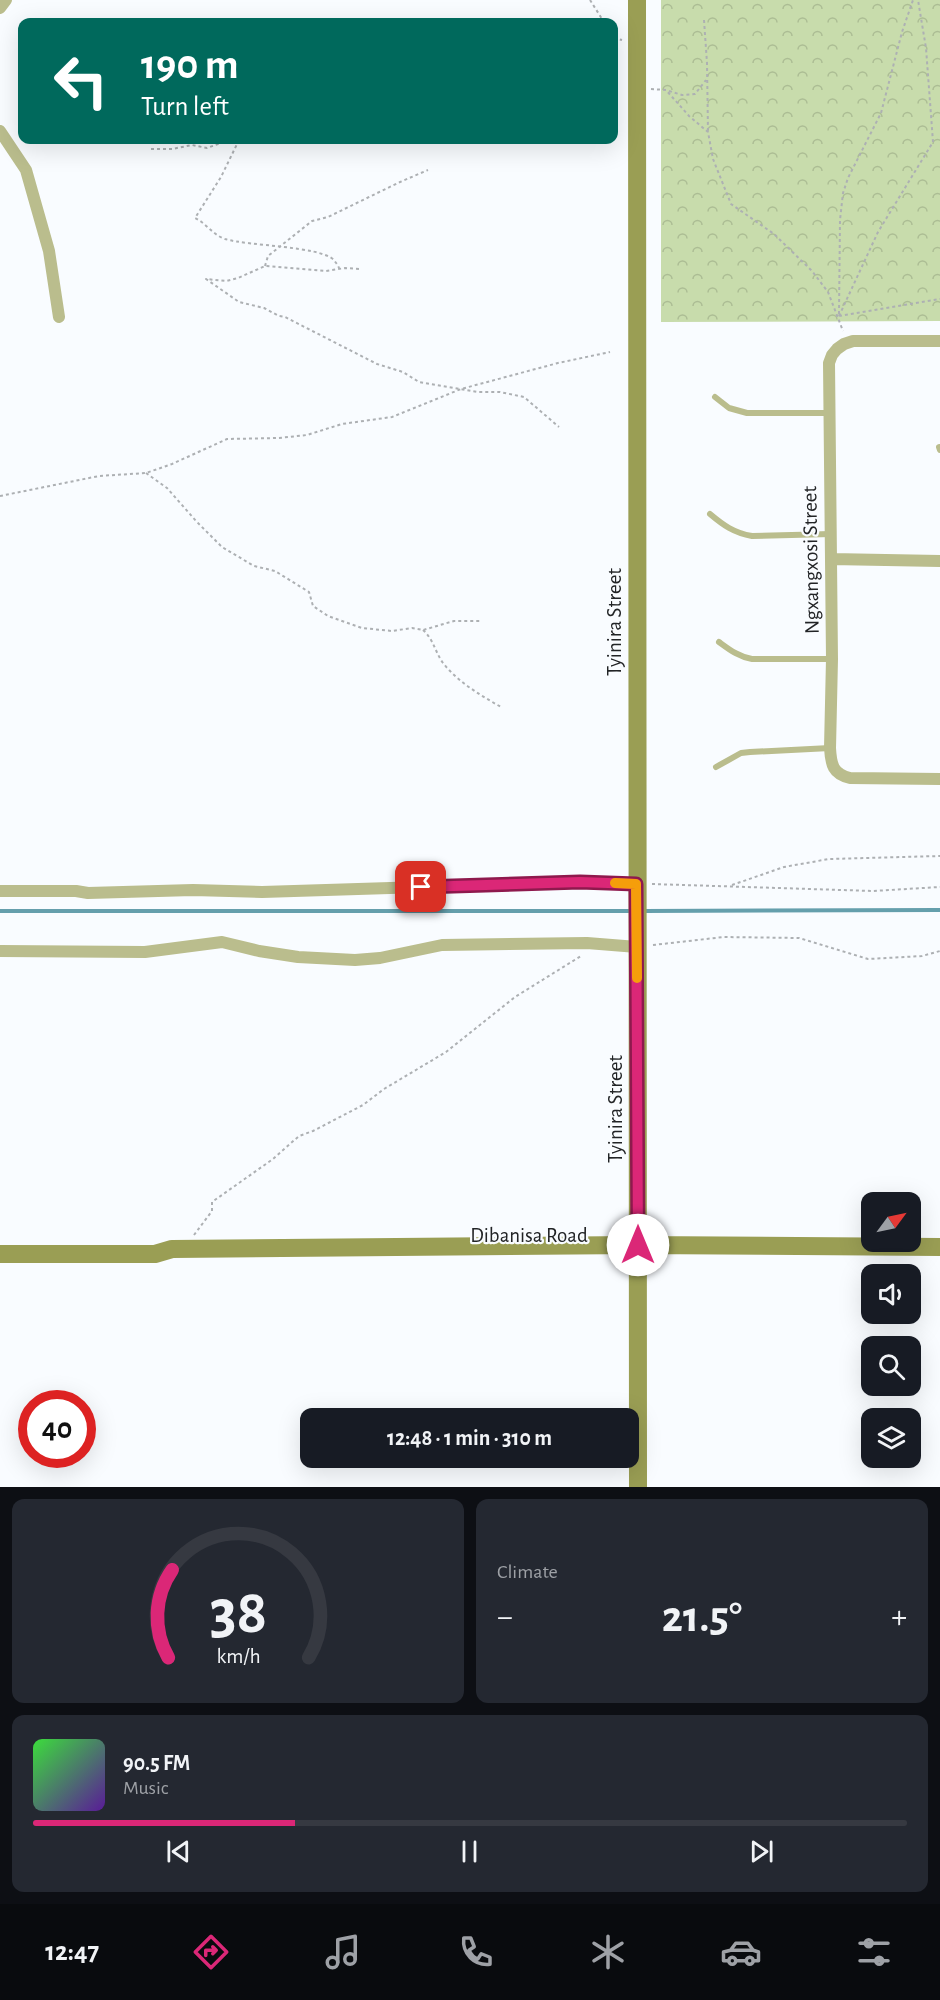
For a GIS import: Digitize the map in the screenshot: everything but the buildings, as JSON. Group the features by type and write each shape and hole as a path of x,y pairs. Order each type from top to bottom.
{"street":[{"path":"0,8 6,0"},
{"name":"Tyinira Street","path":"637,0 638,1487"},
{"path":"0,130 26,170 49,251 59,317"},
{"path":"844,344 853,341 940,341"},
{"name":"Ngxangxosi Street","path":"844,344 832,355 829,363 830,748 833,767 841,776 850,778 940,779"},
{"path":"831,559 940,561"},
{"path":"0,891 262,892 580,882 636,890"},
{"path":"0,951 145,952 222,942 298,957 355,960 380,958 442,945 601,944 637,939"},
{"name":"Dibanisa Road","path":"0,1254 155,1254 172,1249 638,1251 940,1247"},
{"name":"Dibanisa Road","path":"638,1251 940,1259"}],"lane":[{"path":"715,397 729,408 747,413 828,413"},
{"path":"710,514 728,528 752,536 831,534"},
{"path":"719,642 742,657 752,659 831,659"},
{"path":"716,767 741,753 830,748"}],"path":[{"path":"590,0 601,18"},
{"path":"838,316 840,220 843,193 880,113 913,0"},
{"path":"838,316 878,232 933,142 926,48 918,0"},
{"path":"704,20 708,132 713,159 731,204 774,234 828,292 838,316 844,344"},
{"path":"636,87 666,90 682,95 695,94 707,79"},
{"path":"666,90 684,111 708,132"},
{"path":"151,149 192,146 207,148 218,144"},
{"path":"237,144 221,177 195,218 204,222 221,238 236,242 281,246 329,257 340,269"},
{"path":"266,266 268,256 312,221 328,217 428,170"},
{"path":"359,269 326,271 266,266 226,281 206,279 239,302 273,311 377,364 403,372 419,382 524,397 559,427"},
{"path":"838,316 940,299"},
{"path":"0,496 99,476 146,473 172,464 226,439 307,435 342,424 392,417 461,389 558,363 610,352"},
{"path":"146,473 167,488 222,547 254,566 275,571 309,592 313,606 328,616 362,628 392,631 412,628 423,630 454,621 481,621"},
{"path":"423,630 432,638 442,662 448,668 461,680 501,707"},
{"path":"729,886 784,867 829,859 940,856"},
{"path":"636,890 729,886 873,891 940,887"},
{"path":"637,939 799,938 868,959 922,956 940,951"},
{"path":"193,1236 212,1211 212,1202 273,1159 299,1136 363,1105 384,1089 446,1052 515,997 601,944"}],"green space":[{"path":"661,0 940,0 940,321 661,322"}],"waterway":[{"path":"644,911 940,910"},
{"path":"0,911 633,911"}],"slow traffic":[{"path":"615,883 636,884 637,978"}],"route":[{"path":"421,887 580,882 636,884 638,1245"}]}
